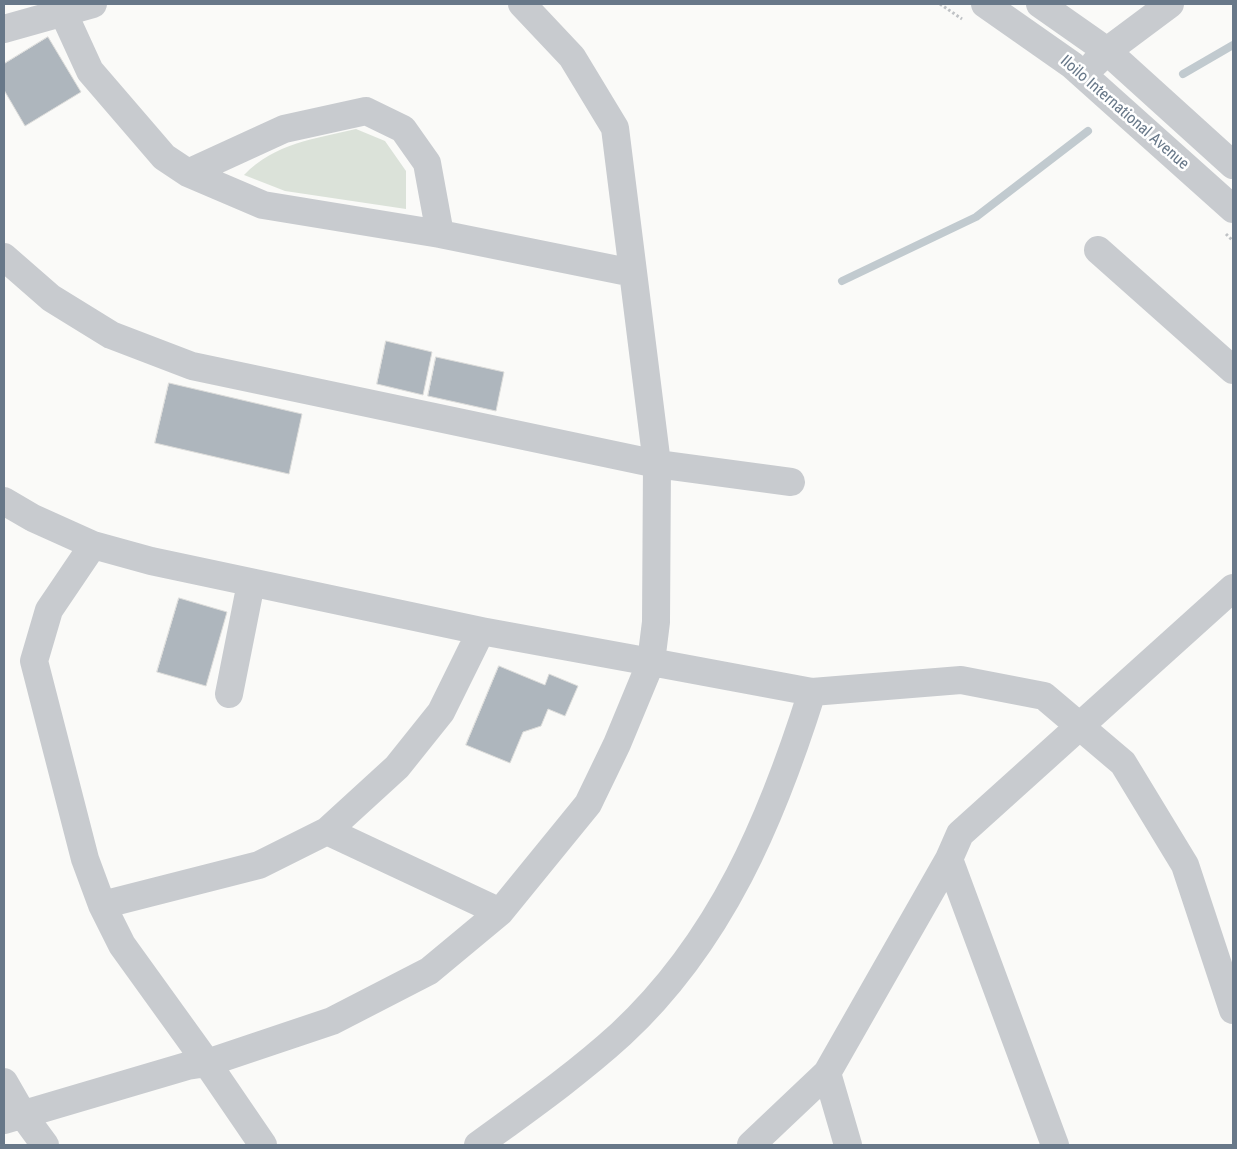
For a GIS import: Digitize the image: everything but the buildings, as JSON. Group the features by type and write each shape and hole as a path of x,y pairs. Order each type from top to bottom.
{"street":[{"path":"4,29 93,4"},
{"path":"13,1117 187,1066 207,1063 332,1021 430,971 500,912 588,804 617,744 651,662 656,622 657,464 615,128 572,57 522,4"},
{"name":"Iloilo International Avenue","path":"985,4 1072,65 1233,209"},
{"name":"Iloilo International Avenue","path":"1040,4 1107,51 1233,165"},
{"path":"1084,75 1107,51 1170,4"},
{"path":"63,12 90,72 164,157 188,173 264,205 440,234 633,274"},
{"path":"188,173 284,130 366,112 403,128 427,163 440,234"},
{"path":"1098,250 1233,370"},
{"path":"4,257 51,298 111,336 192,366 657,464 791,482"},
{"path":"4,501 33,518 93,545 151,561 481,631 812,692 961,680 1044,696 1123,762 1185,865 1233,1010"},
{"path":"93,545 49,610 34,661 85,859 102,905 122,945 263,1145"},
{"path":"229,694 251,583"},
{"path":"751,1145 827,1073 949,859 960,834 1233,588"},
{"path":"102,905 259,865 327,831 396,767 441,712 481,631"},
{"path":"478,1145 561,1084 621,1034 670,982 717,916 752,853 788,768 812,692"},
{"path":"327,831 500,912"},
{"path":"949,859 1055,1145"},
{"path":"827,1073 848,1145"},
{"path":"4,1082 13,1117 45,1145"}],"shaded area":[{"path":"356,129 385,141 406,171 406,209 285,191 244,175 256,164 282,149"}],"waterway":[{"path":"1183,74 1233,45"},
{"path":"842,281 976,217 1088,131"}]}
